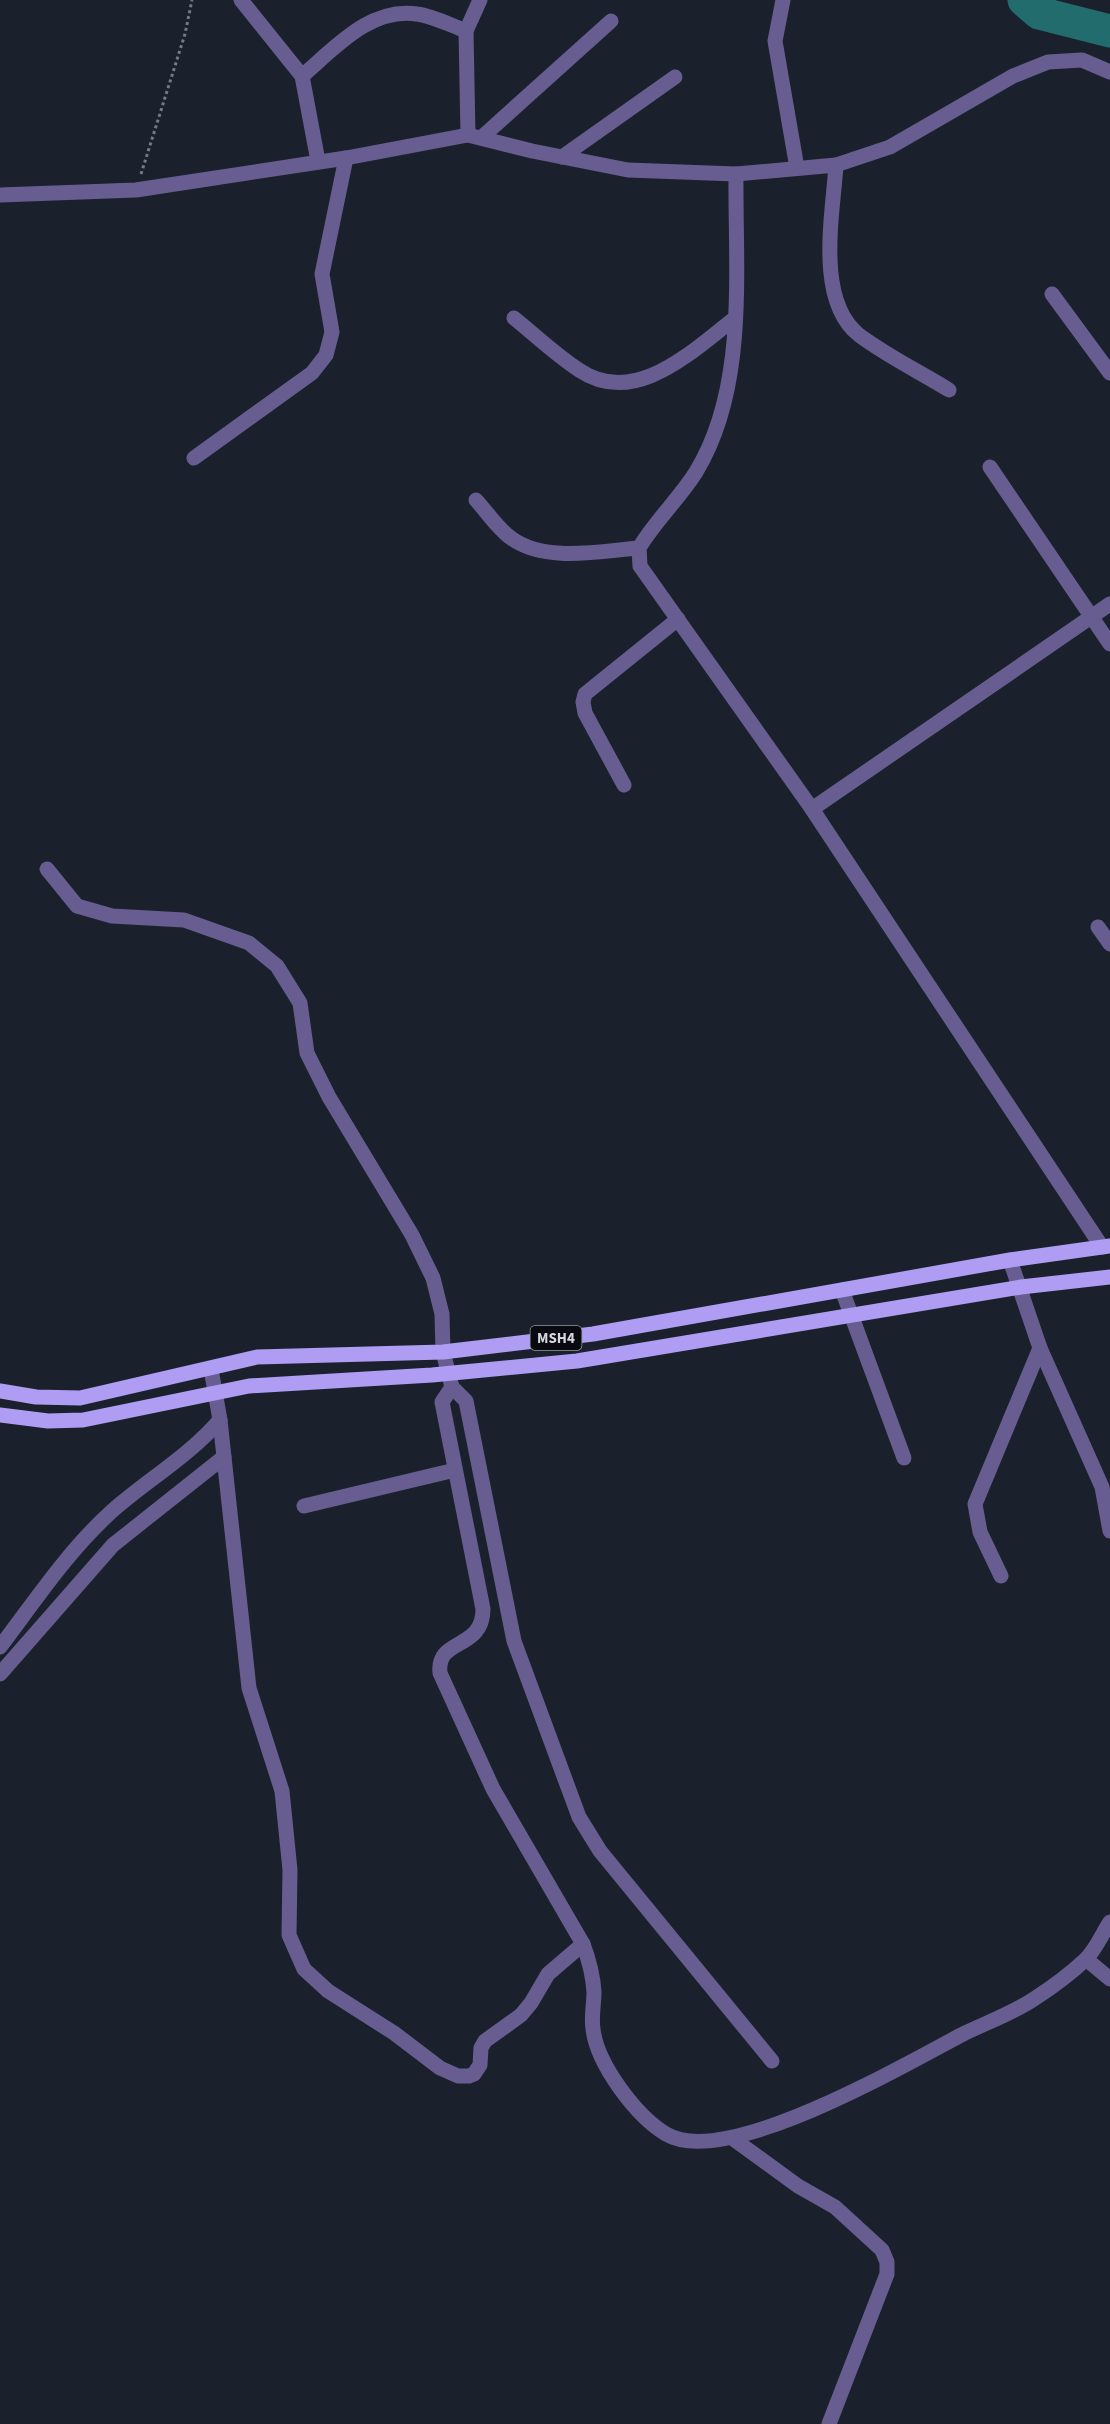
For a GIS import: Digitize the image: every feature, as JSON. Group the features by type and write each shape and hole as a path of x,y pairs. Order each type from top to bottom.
{"main road":[{"name":"MSH4","path":"0,1391 36,1397 80,1398 257,1357 443,1352 593,1334 1010,1260 1106,1247"},
{"name":"MSH4","path":"0,1415 48,1421 83,1420 249,1386 451,1380 1021,1287 1110,1277"}],"street":[{"path":"241,0 302,76 318,160"},
{"path":"475,136 466,31 480,0"},
{"path":"783,0 775,41 797,168"},
{"path":"302,76 358,28 391,13 418,14 466,31"},
{"path":"475,136 611,21"},
{"path":"0,195 136,190 475,136 628,170 736,174 836,165 890,147 1014,76 1048,62 1083,60 1110,72"},
{"path":"562,157 675,77"},
{"path":"194,458 312,373 326,355 332,332 322,274 346,158"},
{"path":"836,165 830,267 833,295 842,315 858,334 949,390"},
{"path":"736,174 734,359 721,417 696,472 639,548 640,566 812,809 1106,1247"},
{"path":"1052,294 1110,373"},
{"path":"514,318 580,371 604,381 635,382 661,372 734,319"},
{"path":"990,467 1110,644"},
{"path":"476,501 510,538 536,549 547,552 639,548"},
{"path":"812,809 1110,604"},
{"path":"624,785 585,713 583,702 585,694 678,619"},
{"path":"47,869 78,906 112,916 184,920 249,943 277,966 300,1003 307,1053 329,1097 412,1235 433,1278 442,1314 443,1352 451,1380 466,1401 514,1641 579,1816 600,1851 772,2061"},
{"path":"1098,927 1110,944"},
{"path":"1010,1260 1040,1348 1102,1487 1110,1531"},
{"path":"842,1290 904,1458"},
{"path":"1001,1576 980,1532 975,1504 1040,1348"},
{"path":"211,1369 220,1420 249,1688 282,1791 290,1870 289,1935 304,1969 328,1991 394,2033 440,2068 458,2076 469,2076 474,2074 480,2065 485,2041 521,2015 548,1974 583,1944"},
{"path":"451,1380 442,1402 483,1609 483,1620 473,1636 443,1656 439,1662 440,1673 493,1789 583,1944 591,1966 594,1991 592,2026 596,2044 614,2080 644,2115 667,2135 692,2142 732,2138 756,2132 853,2092 1034,2000 1086,1959 1110,1922"},
{"path":"0,1647 64,1562 111,1513 201,1442 220,1420"},
{"path":"0,1674 113,1545 224,1457"},
{"path":"304,1506 455,1470"},
{"path":"1086,1959 1110,1979"},
{"path":"732,2138 798,2186 835,2207 882,2250 887,2262 887,2274 829,2424"}],"path":[{"path":"136,190 185,34 192,0"}],"waterway":[{"path":"1024,0 1039,13 1110,31"}]}
